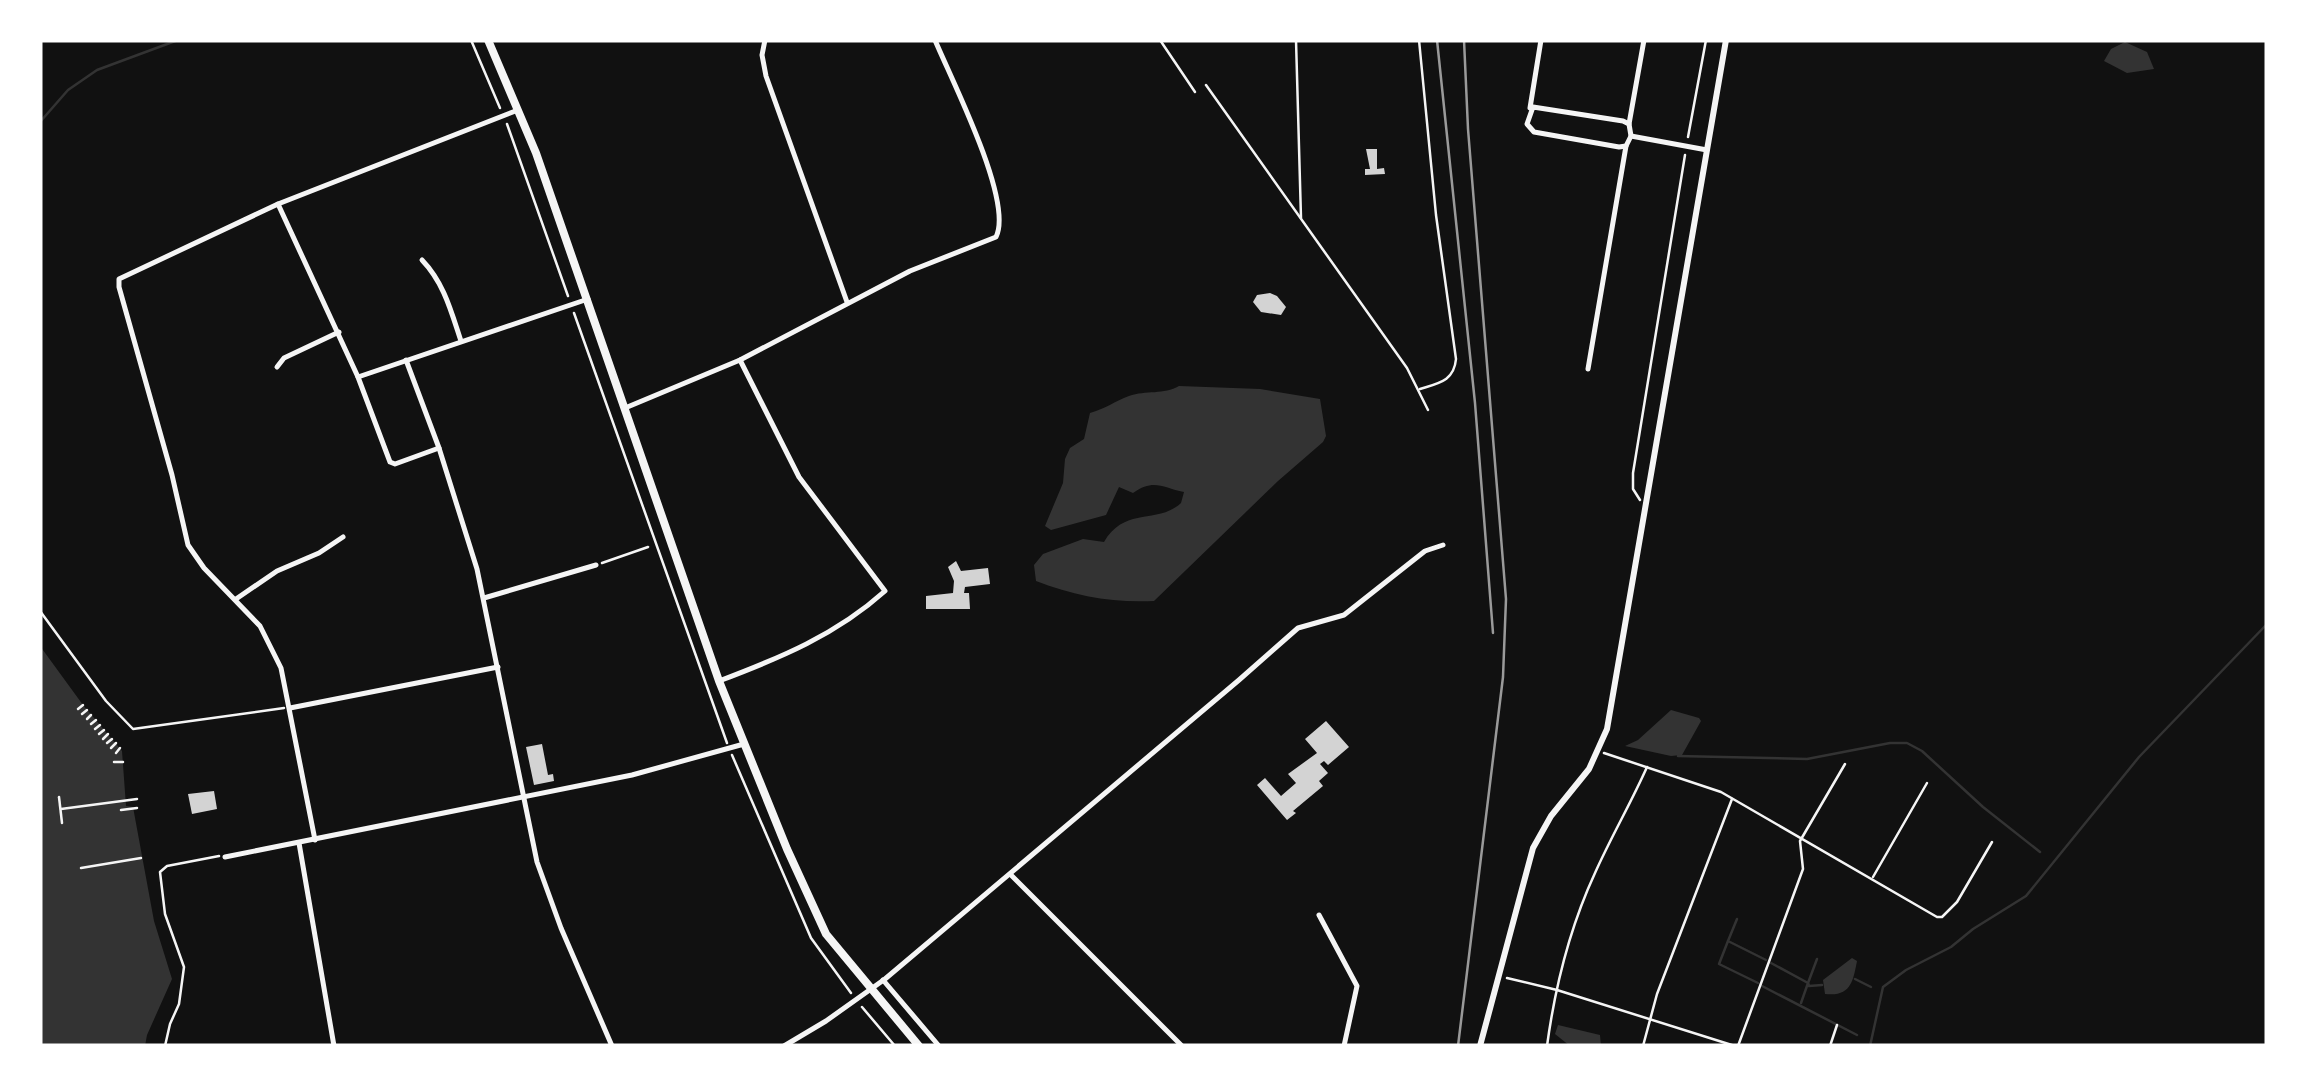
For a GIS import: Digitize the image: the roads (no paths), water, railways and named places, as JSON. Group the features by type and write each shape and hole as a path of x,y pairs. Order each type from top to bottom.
{"main road":[{"path":"488,40 588,300 719,681 818,920 830,940 919,1046"}],"street":[{"path":"764,40 766,76 847,302"},
{"path":"625,408 740,360 847,302 910,271 991,240 998,232 999,210 989,172 935,40"},
{"path":"1541,40 1527,124 1534,132 1626,146"},
{"path":"1588,368 1626,146 1631,136 1629,124 1644,40"},
{"path":"1480,1046 1532,848 1551,816 1590,769 1607,729 1726,40"},
{"path":"1529,111 1539,106 1629,124"},
{"path":"315,840 281,668 268,638 188,545 119,279 278,204 518,110"},
{"path":"1631,136 1707,150"},
{"path":"278,204 339,332 392,464 439,448"},
{"path":"422,260 435,273 446,294 461,341"},
{"path":"358,377 588,300"},
{"path":"276,367 284,358 339,332"},
{"path":"406,360 439,448 484,598 524,798 549,899 612,1046"},
{"path":"719,681 806,646 885,591 799,477 740,360"},
{"path":"236,599 276,571 343,538"},
{"path":"784,1046 826,1022 883,980 1290,633 1344,615 1425,551 1442,545"},
{"path":"484,598 596,565"},
{"path":"290,708 498,667"},
{"path":"226,858 632,775 744,744"},
{"path":"299,843 334,1046"},
{"path":"1010,874 1182,1046"},
{"path":"1319,915 1356,986 1344,1046"},
{"path":"883,980 939,1046"}],"waterway":[{"path":"40,122 68,90 97,70 178,40"},
{"path":"1870,1046 1883,987 2026,896 2139,757 2267,624"},
{"path":"1678,756 1807,759 1907,743 1922,751 2040,852"},
{"path":"1737,919 1728,941 1766,960"},
{"path":"1728,941 1719,964 1758,983"},
{"path":"1817,959 1808,983 1822,985"},
{"path":"1771,963 1808,983 1801,1003"},
{"path":"1855,979 1871,987"},
{"path":"1762,986 1857,1035"}],"railway":[{"path":"1437,40 1475,403 1493,633"},
{"path":"1458,1046 1503,677 1506,599 1464,40"}]}
